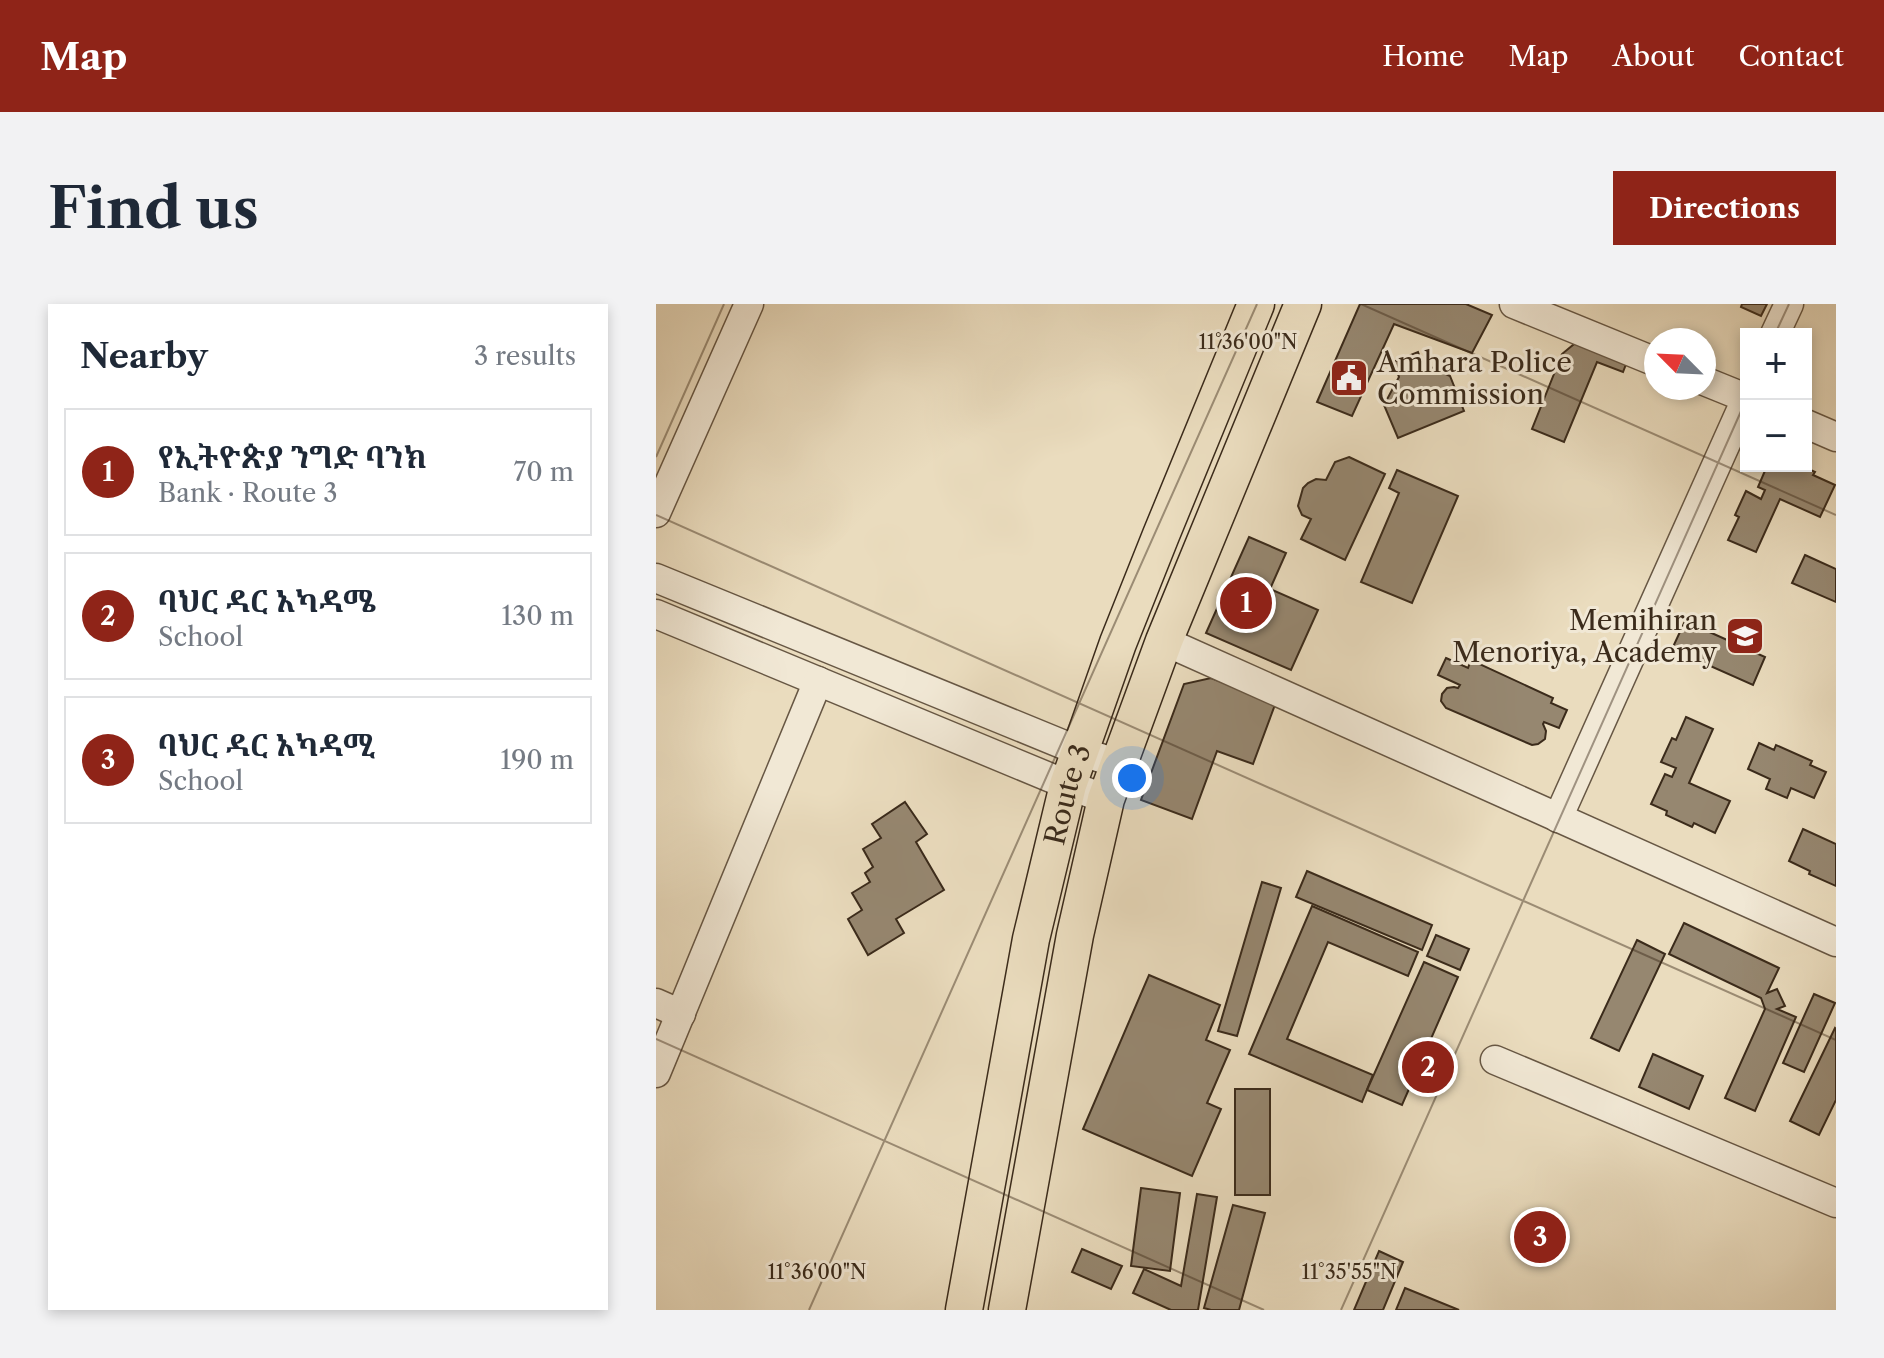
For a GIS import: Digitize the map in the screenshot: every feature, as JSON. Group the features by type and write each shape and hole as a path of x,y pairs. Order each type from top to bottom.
{"main road":[{"name":"Route 3","path":"964,1310 1031,939 1068,785 1118,643 1256,304"},
{"path":"1007,1310 1075,935 1106,799 1164,641 1303,304"}],"street":[{"path":"656,513 749,304"},
{"path":"1514,304 1644,357"},
{"path":"1778,328 1789,304"},
{"path":"1716,386 1740,396"},
{"path":"1558,818 1746,400"},
{"path":"1812,427 1836,437"},
{"path":"656,578 1079,751 1119,764"},
{"path":"656,614 1106,799"},
{"path":"1164,641 1836,942"},
{"path":"656,1073 669,1008 818,681"},
{"path":"1495,1060 1836,1203"}],"building":[{"name":"Amhara Police Commission","path":"1360,304 1466,304 1492,315 1472,353 1394,324 1352,416 1317,402"},
{"path":"1742,304 1767,304 1761,316 1741,307"},
{"path":"1579,340 1628,359 1623,372 1597,362 1564,442 1532,429 1562,354"},
{"path":"1418,352 1422,363 1450,376 1464,411 1398,438 1384,405 1399,377 1393,362"},
{"path":"1349,457 1385,474 1345,560 1301,539 1311,519 1302,515 1298,506 1303,488 1308,483 1316,479 1326,480 1335,462"},
{"path":"1397,470 1458,496 1412,603 1361,582 1399,493 1389,488"},
{"path":"1812,471 1815,472 1813,475 1835,485 1820,517 1780,499 1756,552 1728,540 1746,491 1761,499 1765,490 1758,487 1764,472"},
{"path":"1249,537 1286,553 1270,589 1318,610 1291,670 1206,633"},
{"path":"1805,555 1836,569 1836,602 1792,583"},
{"path":"1685,621 1765,657 1753,685 1672,649"},
{"path":"1446,658 1468,668 1471,660 1553,698 1551,703 1567,710 1559,728 1544,722 1545,739 1532,745 1446,708 1441,701 1442,694 1447,688 1458,688 1460,685 1438,675"},
{"path":"1211,678 1276,702 1253,764 1217,751 1192,819 1141,800 1184,684"},
{"path":"1686,717 1713,729 1689,783 1730,801 1715,833 1694,823 1692,827 1651,804 1665,774 1672,777 1676,768 1661,762 1672,738 1676,740"},
{"path":"1759,743 1774,750 1776,745 1812,761 1810,765 1826,772 1814,798 1791,788 1787,798 1766,789 1770,779 1748,769"},
{"path":"905,802 927,834 916,842 944,890 896,919 904,933 868,955 848,919 862,910 852,893 870,882 865,873 873,867 863,849 881,838 872,824"},
{"path":"1803,829 1836,844 1836,886 1789,861"},
{"path":"1307,871 1432,925 1422,950 1296,897"},
{"path":"1262,882 1281,888 1237,1036 1218,1031"},
{"path":"1312,906 1418,952 1408,976 1328,942 1287,1039 1373,1075 1362,1102 1249,1054"},
{"path":"1684,923 1779,968 1767,993 1777,989 1785,1006 1777,1009 1796,1017 1755,1111 1725,1098 1765,1009 1761,998 1669,954"},
{"path":"1436,935 1469,949 1460,970 1427,956"},
{"path":"1637,940 1665,954 1619,1051 1591,1038"},
{"path":"1424,962 1458,977 1402,1105 1367,1090"},
{"path":"1149,975 1220,1005 1206,1040 1230,1050 1207,1103 1221,1109 1192,1176 1083,1129"},
{"path":"1814,994 1835,1003 1804,1072 1783,1063"},
{"path":"1835,1028 1836,1100 1819,1135 1790,1121"},
{"path":"1653,1054 1703,1076 1689,1109 1639,1087"},
{"path":"1235,1089 1270,1089 1270,1195 1235,1195"},
{"path":"1141,1188 1180,1193 1170,1271 1131,1266"},
{"path":"1197,1194 1217,1197 1198,1310 1171,1310 1133,1293 1144,1269 1181,1286"},
{"path":"1233,1205 1265,1213 1239,1310 1211,1310 1204,1308"},
{"path":"1082,1249 1122,1266 1111,1289 1072,1272"},
{"path":"1379,1251 1403,1262 1383,1310 1354,1310"},
{"path":"1405,1288 1459,1310 1396,1310"}],"place":[{"name":"Amhara Police Commission","path":"1349,378"},
{"name":"የኢትዮጵያ ንግድ ባንክ","path":"1246,603"},
{"name":"Memihiran Menoriya, Academy","path":"1745,636"},
{"name":"ባህር ዳር አካዳሜ","path":"1428,1067"},
{"name":"ባህር ዳር አካዳሚ","path":"1540,1237"}]}
